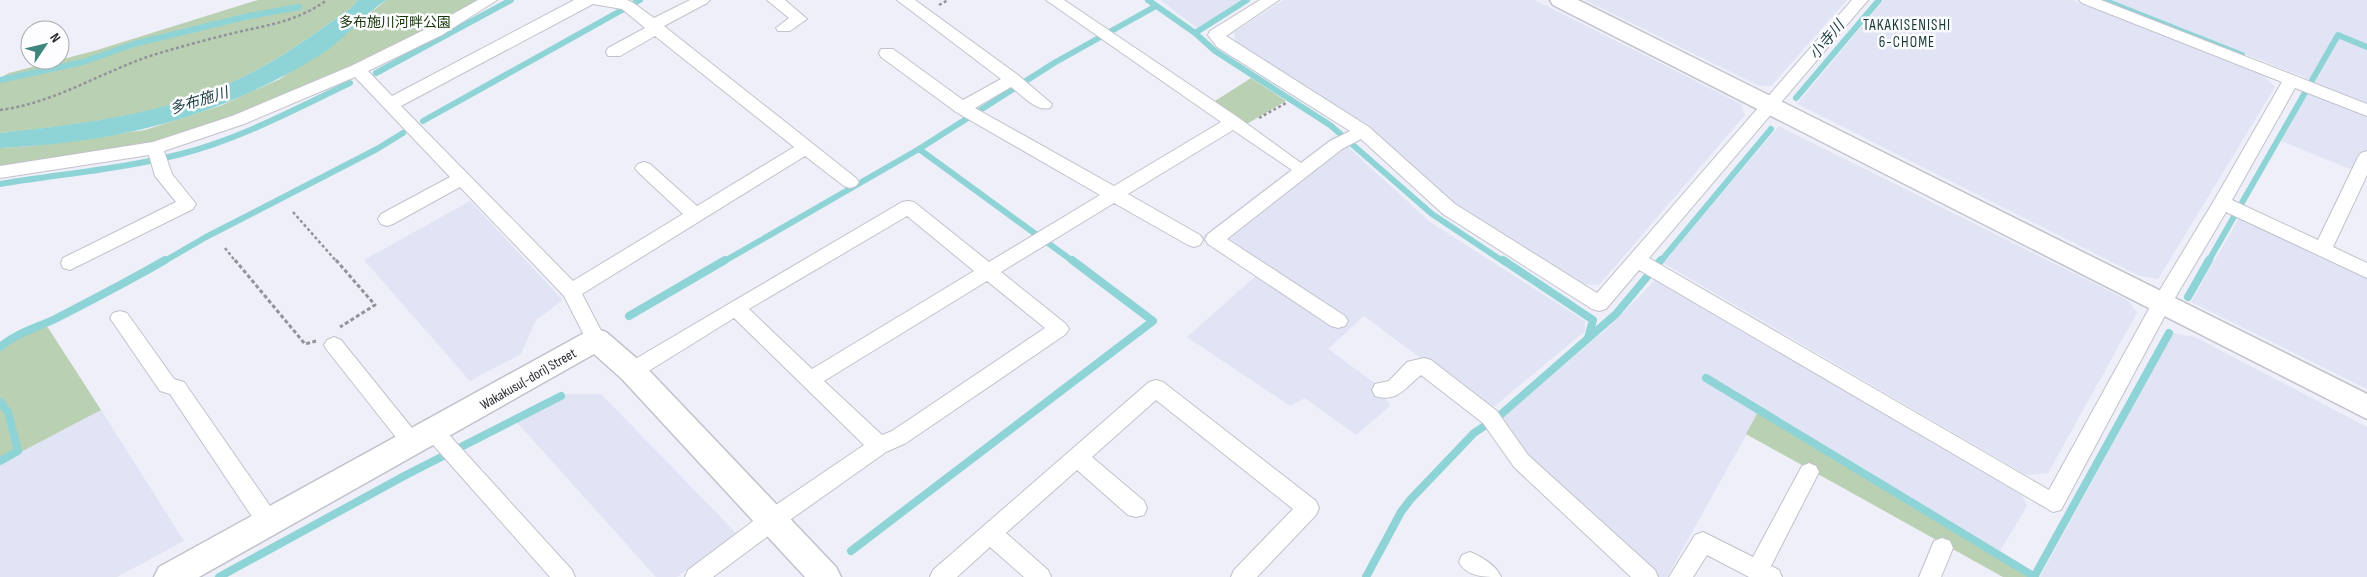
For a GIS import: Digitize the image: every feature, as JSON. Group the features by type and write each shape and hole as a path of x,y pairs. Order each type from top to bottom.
{"street":[{"path":"0,172 158,156 357,70 436,31 489,0"},
{"path":"391,104 580,3 590,0"},
{"path":"594,0 630,8 850,182"},
{"path":"614,52 650,32 660,21 702,0"},
{"path":"775,0 799,20 784,28"},
{"path":"905,0 1044,104"},
{"path":"1054,0 1293,164"},
{"path":"1271,0 1216,35 1223,43 1359,133 1449,209 1599,304 1648,266 1769,106 1860,0"},
{"path":"1561,0 2367,407"},
{"path":"2088,0 2367,110"},
{"path":"887,53 969,112 1194,240"},
{"path":"357,70 571,291 596,340 632,371 825,577"},
{"path":"969,112 1017,83"},
{"path":"1648,266 2053,503 2162,304 2232,208 2303,85"},
{"path":"810,380 1113,194 1237,125"},
{"path":"1338,321 1214,239 1336,146 1359,133"},
{"path":"571,291 806,148"},
{"path":"70,263 187,204 164,176 158,156"},
{"path":"2322,250 2367,156"},
{"path":"644,168 695,215"},
{"path":"387,219 463,178"},
{"path":"632,371 908,207 1059,329 899,437 878,446 772,520 696,577"},
{"path":"2232,208 2367,271"},
{"path":"736,308 878,446"},
{"path":"120,318 167,385 177,388 269,523"},
{"name":"Wakakusu(-dori) Street","path":"170,577 269,523 437,445 596,340"},
{"path":"329,341 437,445 564,577"},
{"path":"1382,390 1395,388 1414,368 1424,366 1494,422 1521,461 1646,577"},
{"path":"941,577 1156,388 1308,508 1242,577"},
{"path":"1078,458 1136,508"},
{"path":"1680,577 1703,542 1765,573 1809,472"},
{"path":"991,534 1040,577"},
{"path":"1930,577 1942,548"},
{"path":"1470,562 1490,577"}],"path":[{"path":"0,110 43,100 126,65 182,47 241,32 286,24 307,15 327,0"},
{"path":"1237,125 1286,103"},
{"path":"225,248 304,344 329,341 375,305 293,212"}],"shaded area":[{"path":"1160,0 1241,0 1197,28"},
{"path":"1284,0 1535,0 1741,104 1745,115 1599,285 1578,284 1460,208 1367,127 1235,43 1234,32"},
{"path":"1585,0 1847,0 1771,86 1759,86"},
{"path":"1884,0 2072,0 2264,76 2275,87 2158,279 2140,276 1797,104"},
{"path":"2108,0 2367,0 2367,176 2276,139 2311,80"},
{"path":"1779,126 2129,301 2137,313 2048,473 2026,475 1663,263"},
{"path":"1335,135 1430,222 1585,321 1585,331 1490,410 1364,316 1328,349 1375,383 1390,406 1356,435 1305,398 1290,406 1187,337 1257,275 1200,238"},
{"path":"470,201 563,300 536,320 521,354 470,381 364,260"},
{"path":"2239,218 2367,276 2367,389 2191,302"},
{"path":"1657,278 2019,490 2027,506 1997,556 1759,412 1667,577 1654,577 1531,462 1502,418 1610,326"},
{"path":"2173,333 2195,337 2367,427 2367,577 2040,577"},
{"path":"560,394 601,394 736,533 677,577 656,577 514,419"},
{"path":"101,410 184,541 117,577 0,577 0,463"}],"green space":[{"path":"258,0 358,0 351,8 274,60 231,83 200,95 168,106 135,114 68,125 0,133 0,78 21,70 70,70 70,57"},
{"name":"多布施川河畔公園","path":"387,0 479,0 352,68 234,118 154,144 0,167 0,148 32,146 145,130 220,106 280,79"},
{"path":"1251,78 1286,101 1245,125 1212,103"},
{"path":"45,323 101,410 0,463 0,351 17,335"},
{"path":"1758,412 2028,575 2027,577 2003,577 1746,434"}],"water":[{"name":"多布施川","path":"358,0 387,0 370,12 320,55 282,77 244,95 205,111 127,133 44,145 0,148 0,133 68,125 135,114 200,95 231,83 296,46 351,8"}],"waterway":[{"path":"376,73 511,0"},
{"path":"423,121 640,0"},
{"path":"1148,0 1195,33"},
{"path":"1195,33 1247,0"},
{"name":"小寺川","path":"1796,98 1879,0"},
{"path":"2103,0 2242,55"},
{"path":"919,149 1054,63 1156,6"},
{"path":"0,80 83,62 134,44 249,16 299,7"},
{"path":"1195,33 1215,51 1330,125 1432,214 1504,262"},
{"path":"2208,262 2338,35 2367,47"},
{"path":"0,184 136,164 203,148 267,123 350,83"},
{"path":"1660,262 1771,129"},
{"path":"163,262 206,237 377,149 403,133"},
{"path":"723,262 919,149"},
{"path":"919,149 1074,262"},
{"path":"0,347 19,334 55,319 165,260"},
{"path":"629,316 725,260"},
{"path":"851,551 1153,321 1072,260"},
{"path":"1503,260 1593,320 1588,338"},
{"path":"1366,577 1401,512 1410,500 1474,433 1498,417 1616,314 1661,260"},
{"path":"2188,297 2209,260"},
{"path":"2034,577 2169,333"},
{"path":"1706,378 2034,577"},
{"path":"219,577 406,475 561,396"},
{"path":"0,402 8,412 18,451 0,461"}],"district":[{"name":"TAKAKISENISHI 6-CHOME","path":"1907,34"}]}
